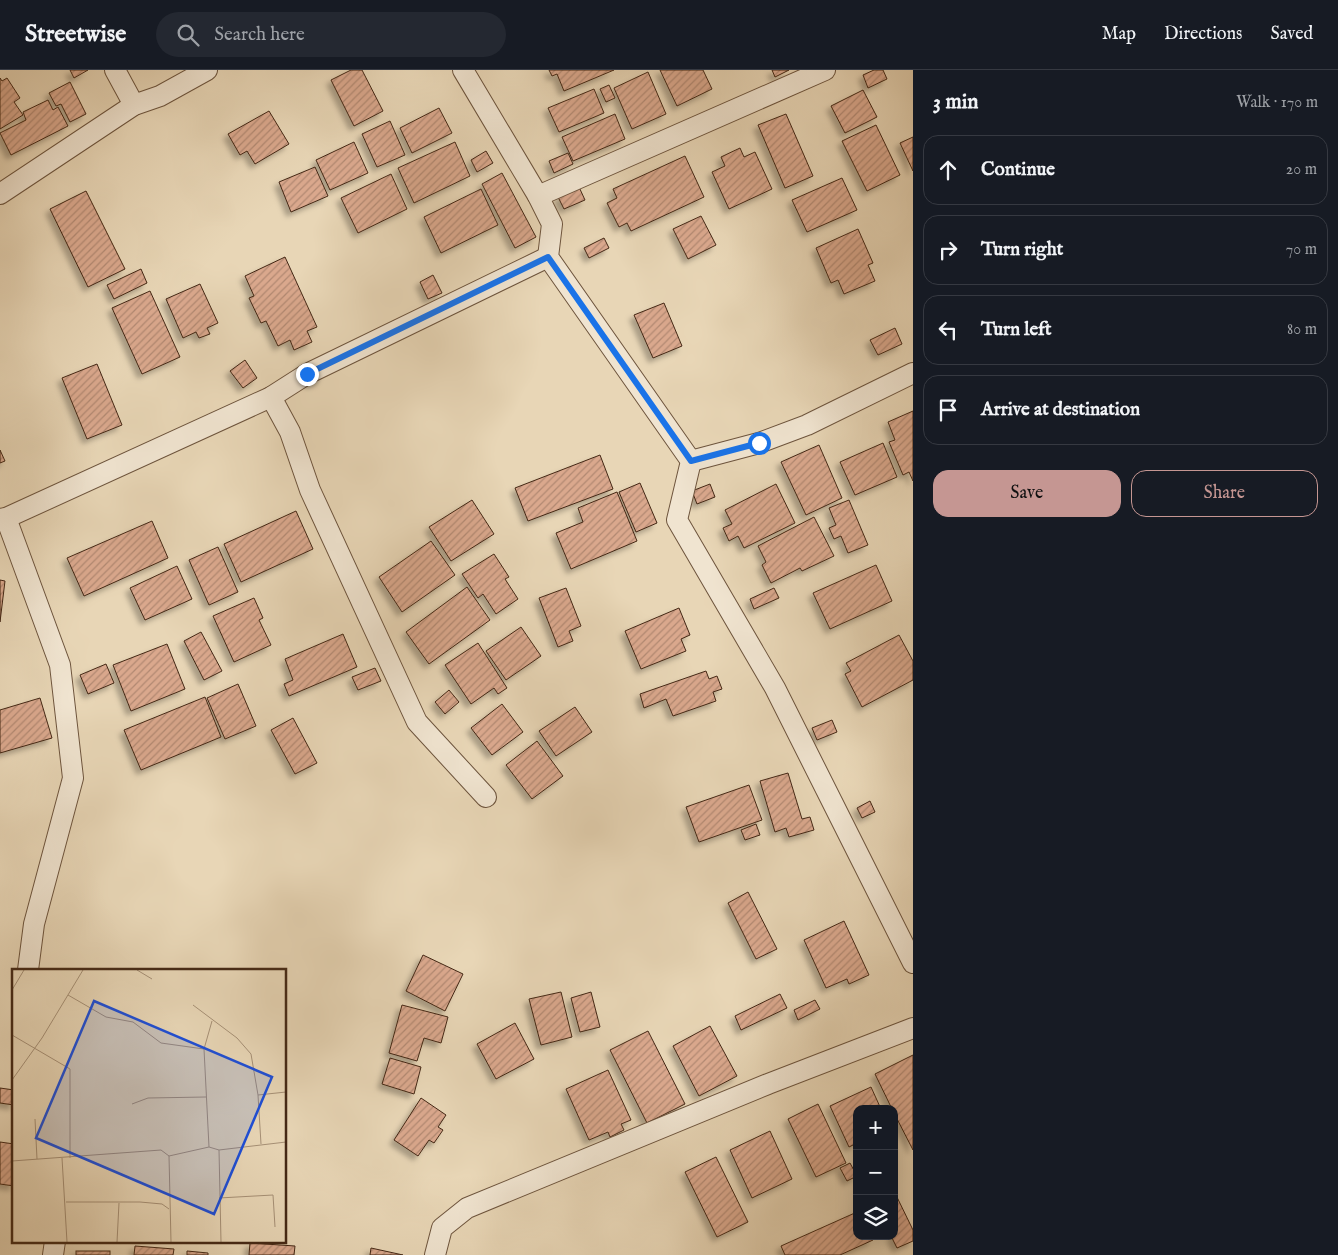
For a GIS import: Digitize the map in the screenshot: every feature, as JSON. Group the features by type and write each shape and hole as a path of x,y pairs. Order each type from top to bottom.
{"street":[{"path":"115,70 134,105"},
{"path":"0,194 134,105 160,96 207,70"},
{"path":"463,70 538,196 552,224 548,257 691,461 677,520 776,688 913,963"},
{"path":"538,196 815,72"},
{"path":"28,969 34,924 73,778 60,665 3,518 271,397 307,374 548,257"},
{"path":"691,461 759,443 807,425 913,373"},
{"path":"271,397 290,432 310,490 417,722 486,797"},
{"path":"435,1255 442,1228 467,1208 768,1084 913,1028"},
{"path":"54,1255 55,1242"}],"building":[{"path":"70,70 88,70 74,78"},
{"path":"351,70 362,70 383,111 354,126 331,80"},
{"path":"549,70 614,70 564,91 557,74 552,76"},
{"path":"660,70 703,70 712,89 677,106"},
{"path":"772,70 789,70 775,77"},
{"path":"874,70 883,70 887,79 868,88 863,75"},
{"path":"648,72 666,114 632,129 614,88"},
{"path":"0,78 2,81 7,78 20,98 14,102 23,115 0,129"},
{"path":"70,82 86,114 70,122 61,104 56,106 49,93"},
{"path":"609,85 615,98 606,102 600,89"},
{"path":"594,89 604,113 559,132 548,108"},
{"path":"863,90 877,117 845,133 831,106"},
{"path":"48,100 53,110 58,107 68,126 11,155 0,133 26,120 23,112"},
{"path":"439,108 452,133 412,153 400,128"},
{"path":"269,111 289,144 255,164 247,151 240,155 228,134"},
{"path":"615,114 625,139 573,161 562,137"},
{"path":"786,114 813,176 785,188 758,125"},
{"path":"390,121 405,155 377,167 362,134"},
{"path":"876,125 900,175 867,191 842,141"},
{"path":"913,137 913,171 900,143"},
{"path":"354,142 368,173 330,190 316,160"},
{"path":"455,142 470,176 414,203 398,168"},
{"path":"740,148 744,157 755,152 772,189 729,209 712,172 725,166 721,157"},
{"path":"486,151 493,163 477,172 471,160"},
{"path":"568,153 573,164 554,173 549,161"},
{"path":"685,156 704,197 631,231 627,223 619,227 607,203 617,198 613,189"},
{"path":"315,167 328,196 291,212 279,182"},
{"path":"502,173 536,237 515,248 482,184"},
{"path":"391,174 407,209 358,233 341,198"},
{"path":"842,178 857,210 807,232 792,200"},
{"path":"579,187 585,200 564,209 558,197"},
{"path":"481,189 498,225 441,253 424,217"},
{"path":"86,191 125,269 88,287 50,209"},
{"path":"701,216 716,245 688,259 673,229"},
{"path":"858,229 873,263 868,265 875,281 844,294 838,280 831,283 816,248"},
{"path":"604,238 609,248 589,258 584,248"},
{"path":"285,257 317,327 307,331 312,342 294,350 290,340 278,346 266,321 261,323 249,298 254,296 245,276"},
{"path":"141,269 147,283 114,299 107,285"},
{"path":"433,275 442,293 428,299 420,282"},
{"path":"200,284 218,323 207,328 210,334 199,338 196,332 183,338 166,299"},
{"path":"150,291 180,357 142,374 112,308"},
{"path":"664,303 682,346 653,358 634,315"},
{"path":"895,328 902,344 878,355 870,340"},
{"path":"245,360 257,378 243,388 230,371"},
{"path":"97,364 122,425 87,439 62,378"},
{"path":"913,411 913,481 909,472 903,475 889,442 895,440 888,422"},
{"path":"883,443 897,477 855,495 840,462"},
{"path":"819,445 842,498 806,515 781,462"},
{"path":"0,450 5,461 0,463"},
{"path":"600,455 613,489 528,521 515,488"},
{"path":"640,483 657,523 636,532 619,492"},
{"path":"710,484 715,497 697,504 692,491"},
{"path":"776,484 795,523 744,548 738,536 729,541 723,528 732,524 725,510"},
{"path":"617,492 637,541 571,569 556,533 583,522 578,508"},
{"path":"472,500 494,534 451,561 429,527"},
{"path":"849,500 868,545 848,553 841,536 834,539 829,528 836,525 829,508"},
{"path":"296,511 313,549 241,582 224,544"},
{"path":"814,517 834,556 802,571 800,568 771,583 762,565 766,562 758,546"},
{"path":"152,521 168,558 84,596 67,558"},
{"path":"431,541 455,575 402,612 379,577"},
{"path":"218,547 238,592 209,605 189,560"},
{"path":"494,554 509,577 505,579 518,599 496,614 483,594 478,598 462,574"},
{"path":"876,565 892,601 830,629 813,593"},
{"path":"177,566 192,599 145,620 130,588"},
{"path":"0,580 5,581 0,622"},
{"path":"467,587 490,620 429,664 406,632"},
{"path":"566,588 581,626 569,631 573,641 558,647 539,598"},
{"path":"774,588 779,598 754,609 750,599"},
{"path":"254,598 263,618 259,620 271,645 234,662 213,616"},
{"path":"679,608 690,635 681,639 686,651 641,669 625,631"},
{"path":"521,627 541,656 506,680 486,651"},
{"path":"201,632 222,671 204,680 184,641"},
{"path":"343,634 357,667 289,696 284,684 293,680 285,659"},
{"path":"899,635 913,661 913,680 862,707 845,674 851,671 846,663"},
{"path":"478,643 507,688 498,694 494,688 471,704 445,665"},
{"path":"167,644 185,689 131,711 113,665"},
{"path":"106,664 114,683 88,694 80,675"},
{"path":"375,668 381,681 358,690 352,677"},
{"path":"706,671 709,679 717,676 722,689 713,692 716,701 673,716 666,699 644,708 640,694"},
{"path":"238,684 256,726 225,739 207,698"},
{"path":"449,690 459,702 445,714 435,702"},
{"path":"205,697 221,737 141,770 124,730"},
{"path":"40,698 52,738 0,753 0,710"},
{"path":"502,704 523,732 492,755 471,728"},
{"path":"575,707 592,732 556,756 539,731"},
{"path":"293,718 317,763 295,774 271,730"},
{"path":"832,720 837,732 817,740 812,728"},
{"path":"537,741 563,776 532,799 506,765"},
{"path":"788,773 802,819 810,817 814,830 789,837 786,828 775,832 760,781"},
{"path":"749,785 762,820 699,842 686,807"},
{"path":"870,801 875,812 862,818 857,808"},
{"path":"756,824 760,835 745,840 741,830"},
{"path":"748,892 777,949 756,959 728,903"},
{"path":"844,921 869,975 849,984 847,979 826,988 804,940"},
{"path":"423,955 463,974 445,1011 406,991"},
{"path":"561,992 572,1037 541,1045 529,999"},
{"path":"591,992 600,1027 580,1032 571,998"},
{"path":"780,994 787,1008 741,1030 735,1016"},
{"path":"815,1000 820,1009 798,1020 794,1010"},
{"path":"402,1005 448,1017 441,1043 424,1038 417,1061 389,1053"},
{"path":"515,1023 534,1059 496,1079 477,1044"},
{"path":"710,1026 737,1076 699,1096 673,1046"},
{"path":"648,1031 685,1104 647,1123 610,1050"},
{"path":"913,1055 913,1150 898,1121 898,1105 890,1105 875,1074"},
{"path":"390,1058 421,1067 414,1094 382,1084"},
{"path":"608,1070 631,1120 621,1124 624,1130 610,1137 608,1132 589,1140 566,1089"},
{"path":"871,1087 879,1105 853,1105 853,1145 849,1147 830,1106"},
{"path":"0,1088 12,1090 12,1105 0,1103"},
{"path":"421,1098 446,1115 438,1127 443,1130 434,1143 429,1140 418,1156 394,1140"},
{"path":"818,1104 846,1163 816,1177 788,1119"},
{"path":"770,1131 792,1179 752,1198 730,1150"},
{"path":"0,1142 12,1144 12,1186 0,1184"},
{"path":"716,1157 748,1222 717,1237 685,1172"},
{"path":"850,1163 853,1169 853,1178 847,1181 840,1168"},
{"path":"898,1199 913,1230 913,1241 897,1248 893,1240 898,1240"},
{"path":"853,1214 853,1240 873,1240 840,1255 785,1255 781,1246"},
{"path":"250,1243 295,1246 294,1255 249,1255"},
{"path":"135,1246 174,1249 173,1255 134,1255"},
{"path":"371,1248 403,1255 370,1255"},
{"path":"76,1251 110,1251 110,1255 76,1255"},
{"path":"187,1251 208,1253 208,1255 187,1255"}],"route":[{"path":"307,374 548,257 691,461 759,443"}]}
